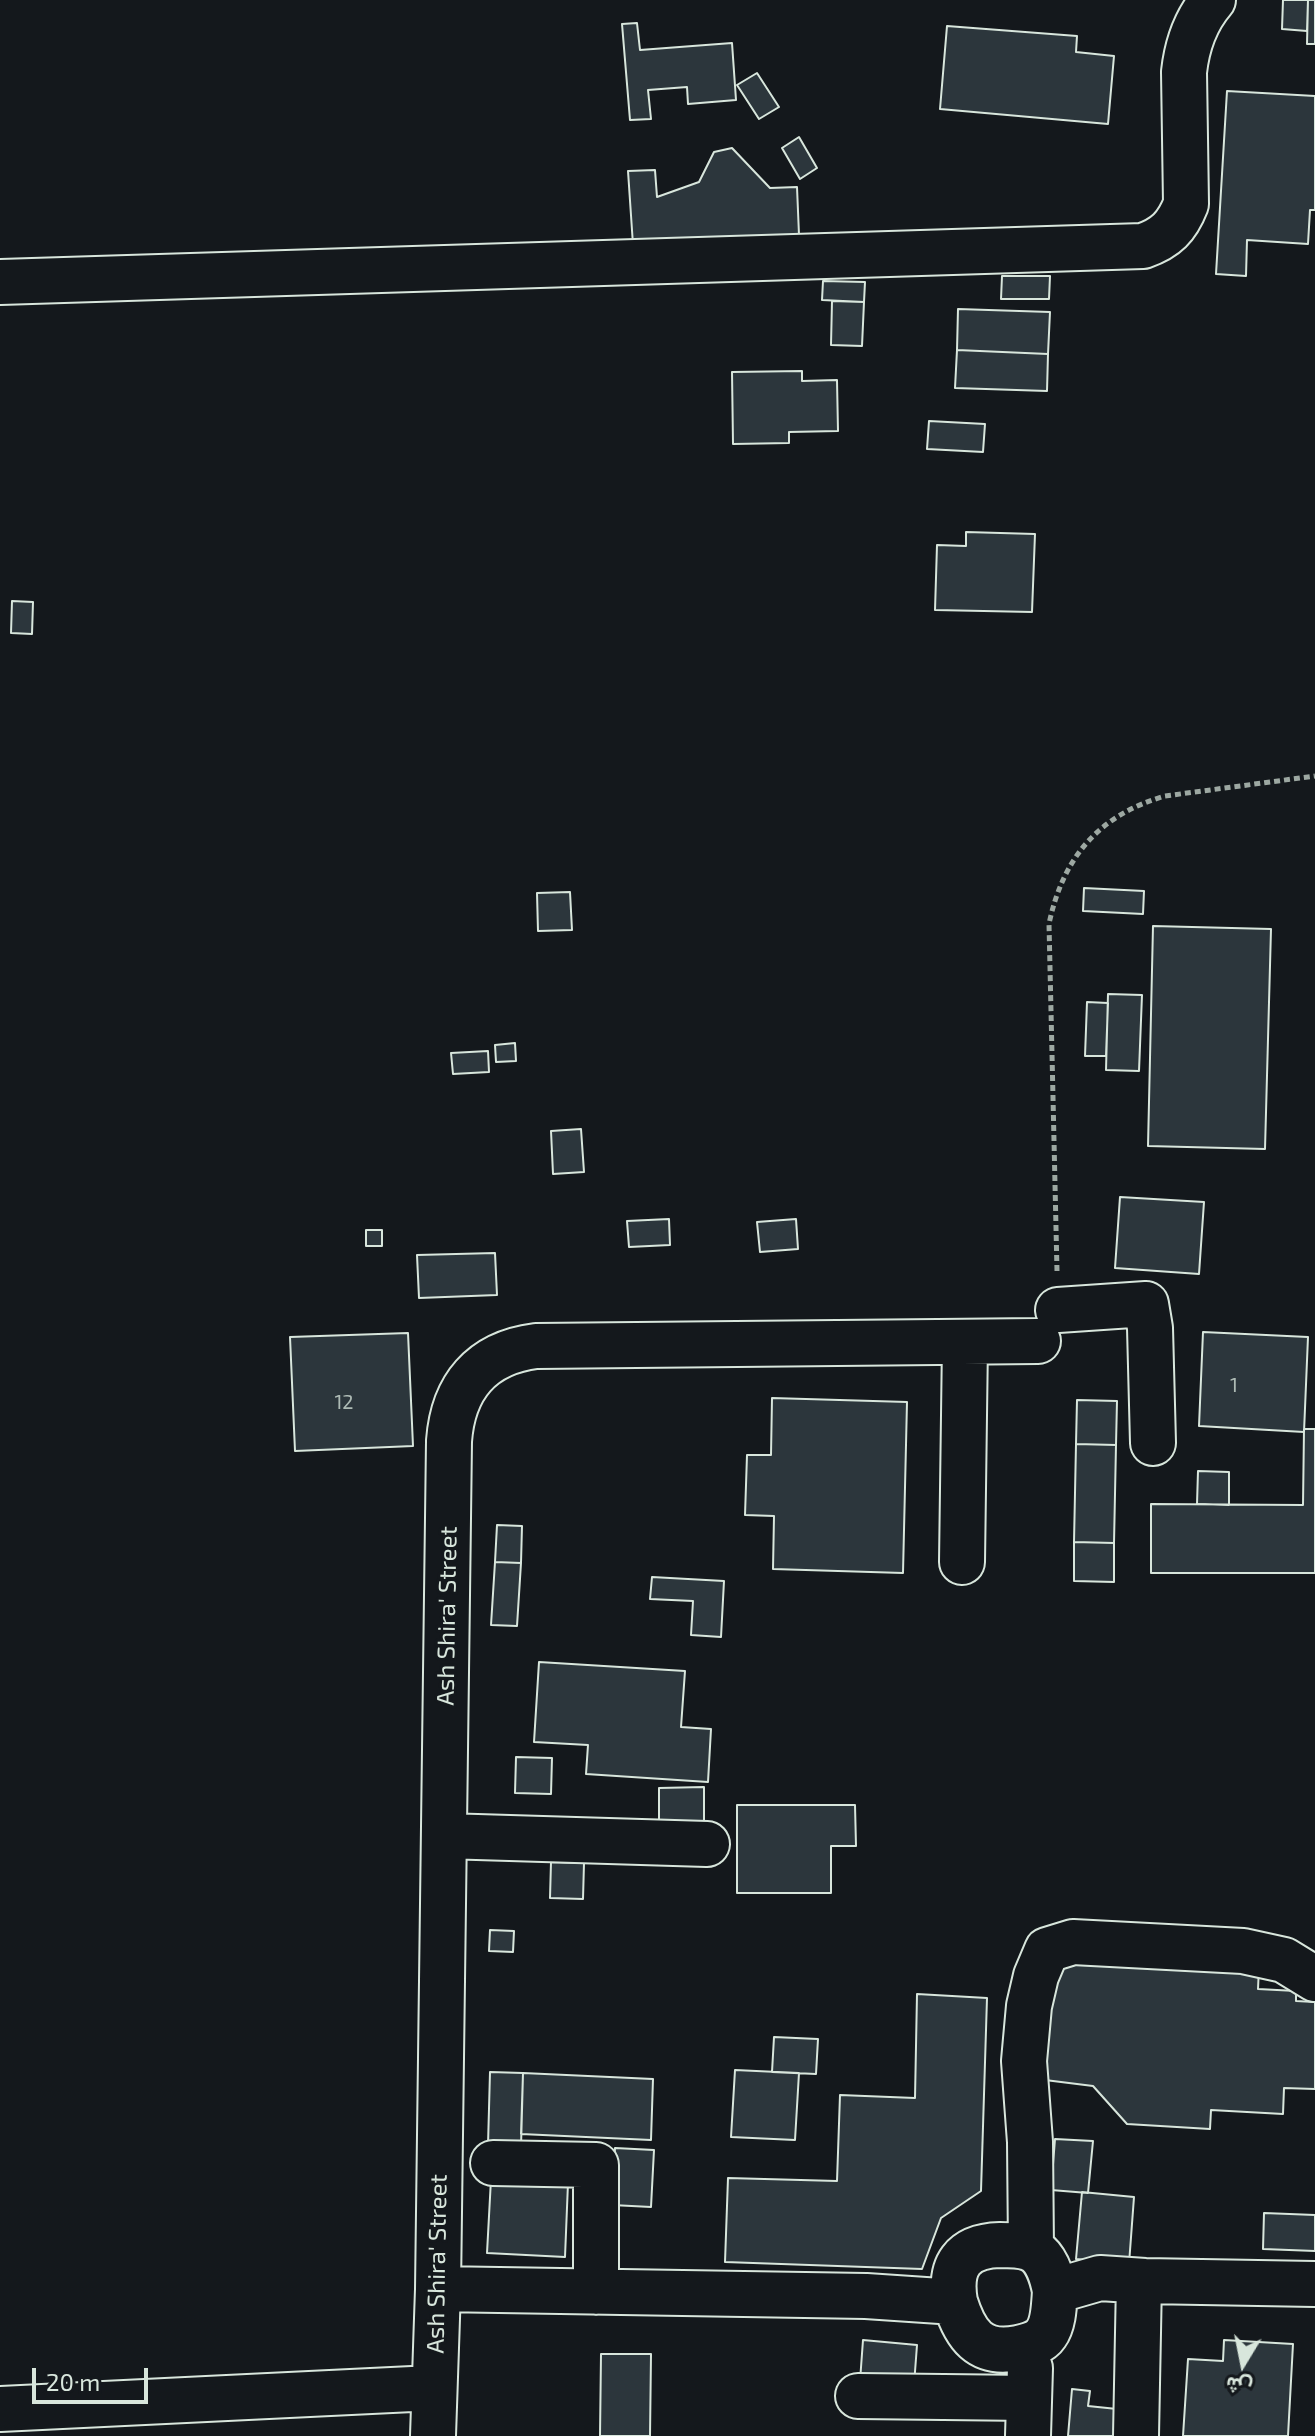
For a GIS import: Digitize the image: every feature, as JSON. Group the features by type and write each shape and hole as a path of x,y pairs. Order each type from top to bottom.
{"street":[{"path":"0,282 1143,246 1158,241 1171,231 1186,204 1186,50 1194,29 1213,0"},
{"name":"Ash Shira' Street","path":"433,2436 451,1419 458,1398 469,1380 498,1356 536,1346 965,1342 1146,1304 1150,1328 1153,1443"},
{"path":"962,1562 965,1342"},
{"path":"444,1836 707,1844"},
{"path":"1031,2249 1030,2142 1024,2061 1029,2006 1036,1976 1047,1950 1073,1942 1243,1951 1284,1960 1315,1979"},
{"path":"493,2163 596,2165 596,2292"},
{"path":"1001,2245 1031,2249 1044,2260 1055,2291 1052,2319 1045,2336 1030,2345 1005,2351 981,2344 963,2328 955,2302 952,2284 958,2261 973,2250 1001,2245"},
{"path":"1055,2291 1100,2278 1315,2284"},
{"path":"1136,2436 1139,2281"},
{"path":"438,2289 866,2296 955,2302"},
{"path":"858,2396 1029,2417 1030,2345"},
{"path":"0,2409 433,2388"}],"path":[{"path":"1048,1325 1049,924 1062,880 1073,860 1095,834 1122,812 1143,802 1165,796 1315,776"}],"building":[{"path":"1283,0 1308,0 1307,31 1282,29"},
{"path":"1308,0 1315,0 1315,44 1307,44"},
{"path":"637,23 640,50 732,43 736,100 688,104 687,87 648,90 651,119 630,120 622,24"},
{"path":"947,26 1077,36 1076,52 1114,56 1108,124 940,109"},
{"path":"757,73 779,107 759,119 737,85"},
{"path":"1227,91 1315,96 1315,210 1310,210 1308,244 1247,240 1246,276 1216,274"},
{"path":"799,137 817,168 800,179 782,148"},
{"path":"732,148 770,188 797,187 799,235 633,245 628,171 655,170 657,197 699,182 714,152"},
{"path":"1002,276 1050,276 1049,299 1001,299"},
{"path":"823,281 865,282 864,302 822,300"},
{"path":"832,301 864,302 862,346 831,345"},
{"path":"958,309 1050,312 1048,354 957,350"},
{"path":"957,350 1048,354 1047,391 955,388"},
{"path":"802,371 802,381 837,380 838,431 789,432 789,443 733,444 732,372"},
{"path":"929,421 985,424 983,452 927,449"},
{"path":"966,532 1035,534 1032,612 935,610 937,545 966,546"},
{"path":"12,601 33,602 32,634 11,633"},
{"path":"1084,888 1144,891 1143,914 1083,911"},
{"path":"570,892 572,930 538,931 537,893"},
{"path":"1153,926 1271,929 1265,1149 1148,1146"},
{"path":"1108,994 1142,995 1139,1071 1106,1070"},
{"path":"1087,1002 1108,1003 1106,1056 1085,1056"},
{"path":"515,1043 516,1061 496,1062 495,1045"},
{"path":"488,1051 489,1072 453,1074 451,1053"},
{"path":"581,1129 584,1172 553,1174 551,1131"},
{"path":"1120,1197 1204,1202 1199,1274 1115,1268"},
{"path":"669,1219 670,1245 629,1247 627,1221"},
{"path":"796,1219 798,1249 760,1252 757,1222"},
{"path":"366,1230 382,1230 382,1246 366,1246"},
{"path":"495,1253 497,1295 419,1298 417,1255"},
{"path":"1203,1332 1308,1337 1304,1432 1199,1426"},
{"path":"408,1333 413,1446 295,1451 290,1337"},
{"path":"772,1398 907,1402 903,1573 773,1569 774,1516 745,1515 747,1455 771,1455"},
{"path":"1077,1400 1117,1401 1116,1445 1076,1444"},
{"path":"1304,1429 1315,1429 1315,1573 1151,1573 1151,1504 1303,1505"},
{"path":"1076,1444 1116,1445 1114,1543 1074,1542"},
{"path":"1198,1471 1229,1472 1229,1505 1197,1504"},
{"path":"497,1525 522,1526 521,1563 495,1562"},
{"path":"1074,1542 1114,1543 1114,1582 1074,1581"},
{"path":"495,1562 521,1563 517,1626 491,1625"},
{"path":"652,1577 724,1581 721,1637 691,1635 693,1601 650,1599"},
{"path":"539,1662 685,1671 681,1727 711,1729 708,1782 586,1774 588,1745 534,1742"},
{"path":"516,1757 552,1758 551,1794 515,1793"},
{"path":"704,1787 704,1821 659,1821 659,1788"},
{"path":"737,1805 855,1805 856,1846 831,1846 831,1893 737,1893"},
{"path":"551,1862 584,1863 583,1899 550,1898"},
{"path":"490,1930 514,1931 513,1952 489,1951"},
{"path":"1051,1957 1259,1967 1258,1989 1296,1991 1296,2001 1315,2002 1315,2089 1284,2088 1283,2114 1211,2110 1210,2129 1127,2124 1093,2086 1045,2080"},
{"path":"917,1994 987,1998 981,2191 941,2218 922,2269 725,2262 728,2178 837,2181 840,2095 915,2098"},
{"path":"774,2037 818,2039 816,2074 772,2072"},
{"path":"735,2070 799,2073 795,2140 731,2137"},
{"path":"490,2072 523,2073 521,2147 488,2145"},
{"path":"523,2073 653,2079 651,2140 521,2134"},
{"path":"1055,2139 1093,2141 1088,2193 1051,2190"},
{"path":"615,2148 654,2150 651,2207 612,2205"},
{"path":"491,2179 568,2183 565,2257 487,2253"},
{"path":"1082,2192 1134,2197 1129,2264 1076,2259"},
{"path":"1264,2213 1315,2215 1315,2251 1263,2249"},
{"path":"863,2340 917,2345 914,2385 860,2381"},
{"path":"1224,2340 1293,2344 1288,2436 1183,2436 1188,2359 1223,2361"},
{"path":"601,2354 651,2354 650,2436 600,2436"},
{"path":"1072,2389 1090,2391 1088,2406 1117,2409 1115,2436 1068,2436"}]}
